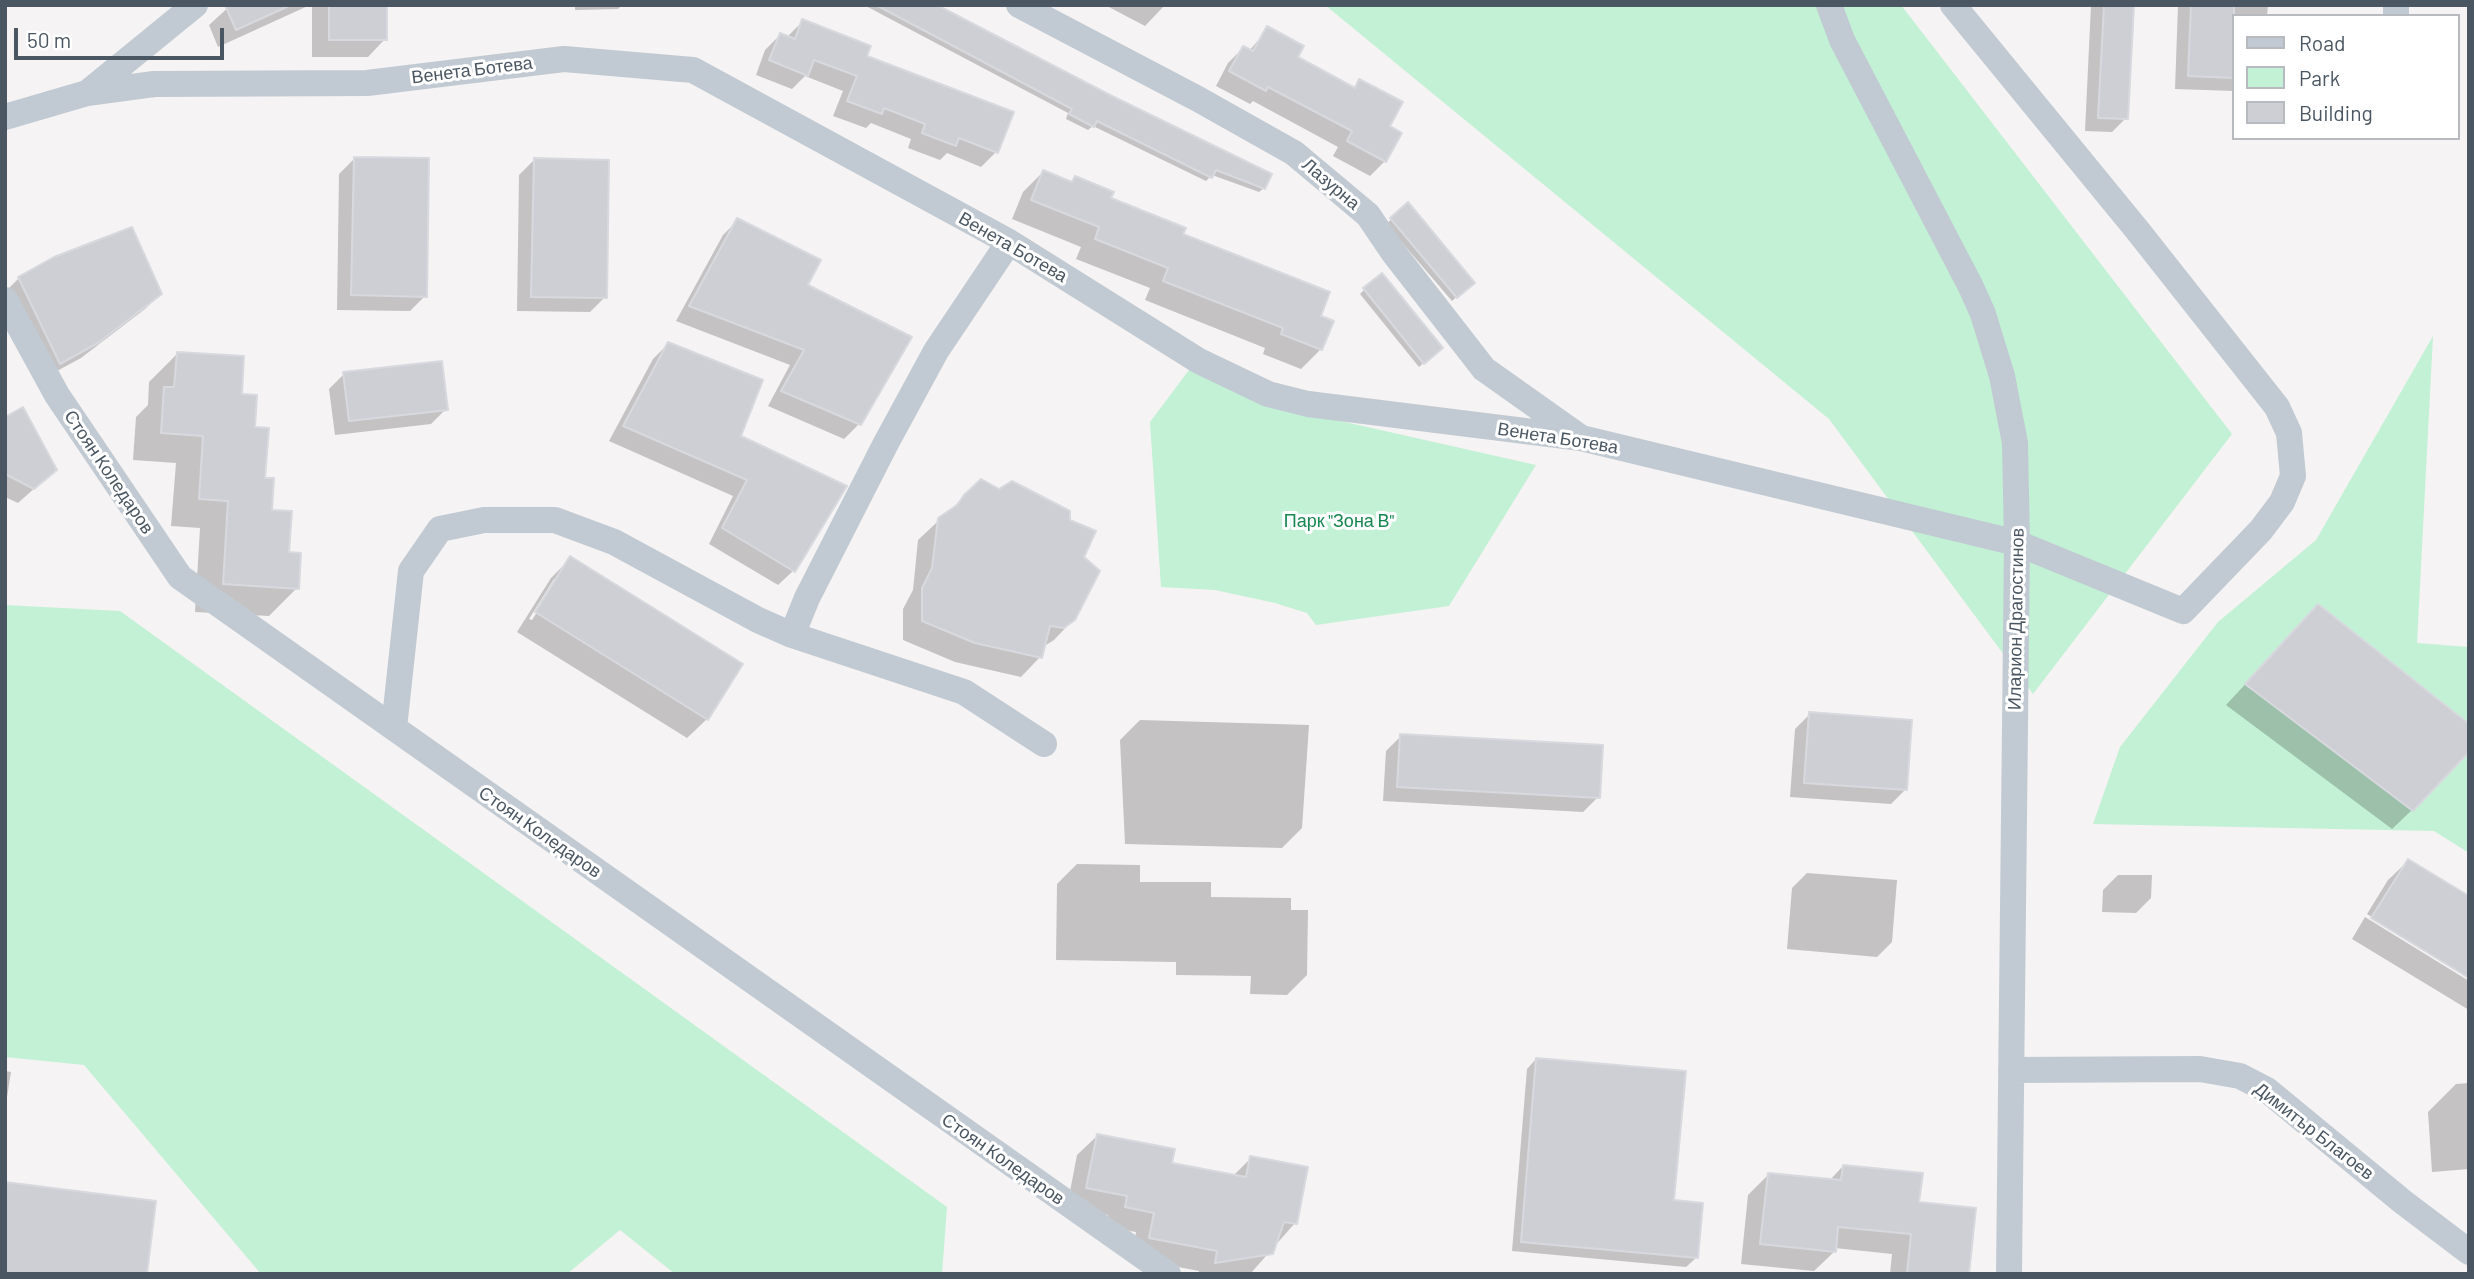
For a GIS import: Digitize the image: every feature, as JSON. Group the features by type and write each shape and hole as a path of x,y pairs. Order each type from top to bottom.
{"street":[{"path":"86,93 195,5"},
{"name":"Лазурна","path":"1018,5 1198,99 1294,153 1368,215 1393,252 1484,369 1581,439"},
{"name":"Иларион Драгостинов","path":"1829,5 1842,40 1971,287 1992,340 2015,443 2017,543 2009,1274"},
{"name":"Венета Ботева","path":"5,117 86,93 154,84 367,83 564,59 693,70 1009,242 1199,361 1268,394 1319,405 1581,439 2017,543 2183,611 2262,530 2282,502 2293,476 2289,433 2277,407 2138,231 1952,5"},
{"path":"792,635 819,573 936,351 1009,242"},
{"name":"Стоян Коледаров","path":"5,300 57,395 180,577 1168,1274"},
{"path":"394,728 411,570 440,529 484,520 555,520 614,542 758,620 792,635 964,692 1044,744"},
{"name":"Димитър Благоев","path":"2011,1070 2200,1069 2240,1076 2267,1090 2403,1202 2469,1252"}],"green space":[{"path":"1325,5 1901,5 2232,434 2033,694 1829,419"},
{"path":"2433,336 2417,643 2469,647 2469,853 2434,831 2093,824 2120,747 2218,622 2316,540"},
{"name":"Парк \"Зона В\"","path":"1192,366 1274,406 1536,465 1449,606 1316,625 1307,613 1275,603 1215,590 1161,587 1150,422"},
{"path":"5,605 120,611 947,1207 942,1274 675,1274 620,1230 567,1274 261,1274 84,1065 5,1057"}],"building":[{"path":"225,5 291,5 236,30"},
{"path":"329,5 387,5 387,40 329,40"},
{"path":"876,5 937,5 1110,95 1272,174 1265,189 1216,170 1212,178 1097,121 1094,127 1069,114 1072,109"},
{"path":"2104,5 2134,5 2128,119 2098,118"},
{"path":"2191,5 2234,5 2232,78 2188,76"},
{"path":"802,19 871,46 867,56 1014,112 998,153 959,138 956,146 922,133 925,124 884,108 882,114 847,101 857,76 814,60 808,76 769,60 780,33 795,39"},
{"path":"1267,26 1304,46 1298,57 1355,88 1359,79 1403,102 1390,126 1402,133 1386,162 1347,141 1352,131 1268,87 1266,91 1229,71 1243,46 1253,51"},
{"path":"354,157 429,158 427,297 351,295"},
{"path":"534,158 609,160 607,298 531,297"},
{"path":"1043,170 1072,182 1075,176 1114,192 1111,198 1186,228 1183,234 1330,292 1321,316 1334,321 1322,350 1281,334 1283,328 1163,281 1168,268 1095,239 1099,227 1031,200"},
{"path":"1408,202 1475,283 1457,298 1390,218"},
{"path":"737,218 821,260 808,285 912,337 861,425 781,391 804,350 689,306"},
{"path":"132,227 162,294 98,343 60,364 18,277 54,257"},
{"path":"1382,273 1443,348 1424,364 1363,288"},
{"path":"668,342 763,380 741,436 847,486 795,572 722,528 747,480 623,426"},
{"path":"177,352 244,356 242,394 257,395 255,427 269,428 265,478 274,478 272,510 292,511 289,552 301,553 299,589 223,584 228,501 199,499 203,436 161,433 164,387 174,387"},
{"path":"442,361 448,410 349,421 343,372"},
{"path":"23,407 57,470 34,489 5,474 5,417"},
{"path":"981,479 999,489 1012,481 1070,511 1070,520 1096,531 1084,557 1100,571 1075,620 1064,628 1050,626 1042,658 975,643 922,621 922,588 932,568 938,518 957,505"},
{"path":"570,556 743,664 708,720 535,612"},
{"path":"2318,604 2469,724 2469,752 2413,811 2245,684"},
{"path":"1809,712 1912,720 1907,790 1804,783"},
{"path":"1400,734 1603,745 1600,798 1397,787"},
{"path":"2408,859 2469,896 2469,978 2371,918"},
{"path":"1536,1058 1686,1071 1674,1200 1703,1203 1698,1258 1521,1242"},
{"path":"1097,1134 1175,1149 1172,1163 1246,1177 1250,1156 1308,1167 1297,1224 1284,1222 1273,1254 1215,1263 1217,1251 1149,1238 1154,1213 1125,1207 1127,1196 1086,1188"},
{"path":"1843,1165 1923,1173 1919,1202 1976,1208 1969,1274 1907,1274 1911,1234 1838,1227 1836,1252 1760,1244 1768,1173 1841,1180"},
{"path":"5,1182 156,1201 147,1274 5,1274"}]}
